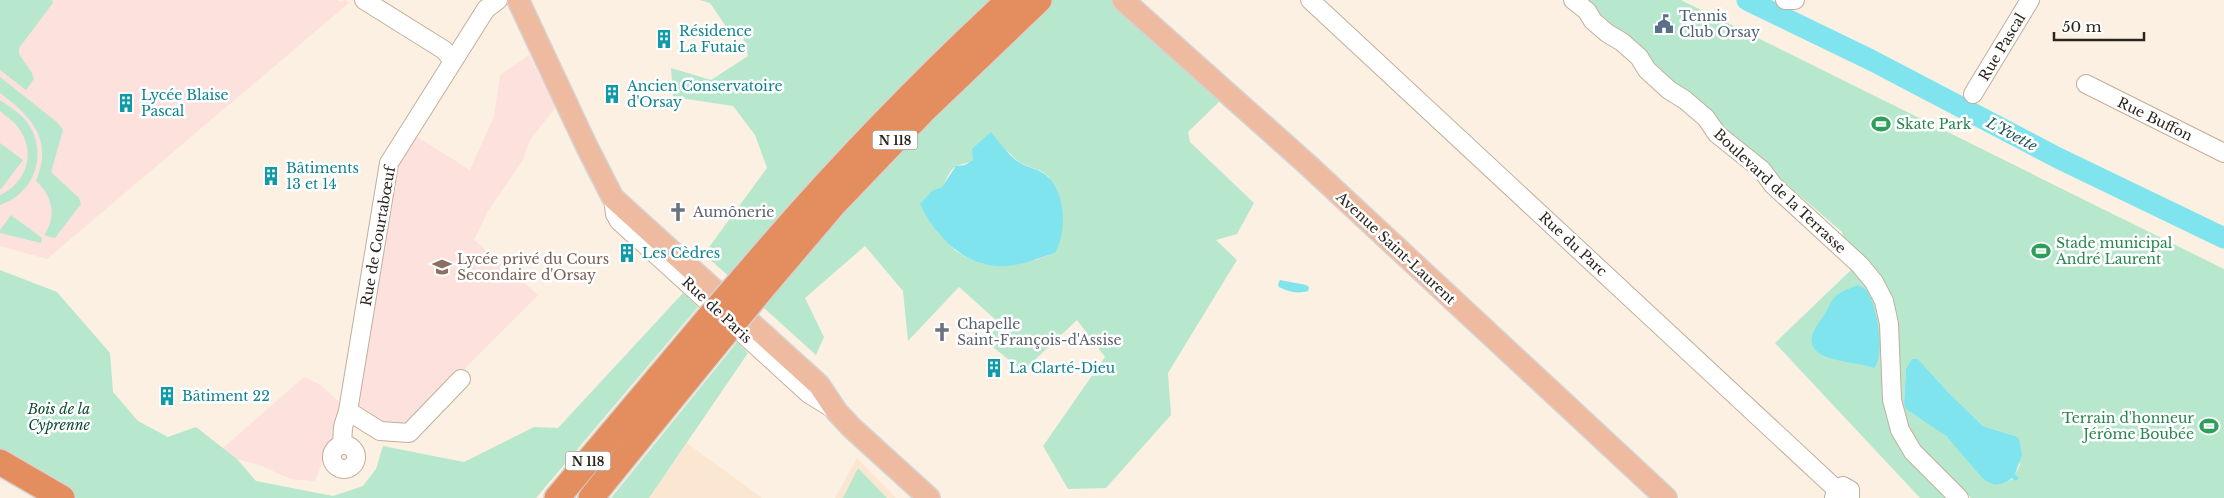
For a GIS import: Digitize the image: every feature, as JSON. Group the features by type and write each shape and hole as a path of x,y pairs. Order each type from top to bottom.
{"highway":[{"name":"N 118","path":"753,283 799,212 882,123 1009,0"},
{"name":"N 118","path":"557,498 753,283 835,203 915,119 1039,0"},
{"name":"N 118","path":"591,498 713,329"},
{"path":"0,462 62,498"}],"main road":[{"name":"Rue de Paris","path":"518,0 613,198 819,384 837,412 929,498"},
{"name":"Avenue Saint-Laurent","path":"1126,1 1302,160 1666,498"},
{"path":"0,472 42,498"}],"street":[{"path":"364,0 444,50 452,61"},
{"name":"Rue de Courtabœuf","path":"342,444 343,427 348,412 389,163 486,9 498,0"},
{"name":"Rue du Parc","path":"1310,0 1840,495"},
{"name":"Boulevard de la Terrasse","path":"1573,0 1587,11 1593,20 1607,33 1639,57 1647,70 1669,90 1685,100 1706,118 1717,134 1762,170 1773,185 1860,265 1874,282 1884,301 1889,324 1892,400 1900,430 1913,452 1959,498"},
{"path":"1785,0 1795,0"},
{"name":"Rue Pascal","path":"1973,94 2030,0"},
{"name":"Rue Buffon","path":"2086,84 2224,153"},
{"path":"348,412 380,431 409,433 461,379"}],"shaded area":[{"path":"0,0 338,0 340,2 345,0 349,3 47,259 0,246"},
{"name":"Lycée privé du Cours Secondaire d'Orsay","path":"529,55 556,107 530,140 523,160 488,211 474,240 538,295 405,429 378,424 354,409 394,167 414,135 470,170 494,116 500,75"},
{"path":"304,377 321,385 344,407 315,481 290,479 262,466 237,459 223,448"},
{"path":"687,443 762,498 649,498"},
{"path":"857,458 896,498 835,498"}],"green space":[{"path":"0,0 52,0 53,3 19,48 19,54 34,79 26,90 0,70"},
{"path":"699,0 1115,0 1224,97 1188,132 1190,142 1254,203 1237,234 1216,240 1237,260 1168,373 1171,415 1106,488 1068,489 1043,446 1105,357 1077,320 1023,371 983,339 997,321 959,287 908,341 903,291 865,246 805,298 824,337 816,355 704,254 767,168 755,135 733,106 673,97 671,68 711,80 748,56 741,29 727,28 710,3","holes":["1007,151 1020,163 1041,171 1049,177 1055,253 1035,260 983,264 956,251 937,232 933,190 942,187 952,169 973,160 974,155"]},
{"name":"Stade municipal André Laurent","path":"1585,0 1681,0 2224,269 2224,498 1971,498 1916,445 1899,410 1897,324 1892,298 1878,275 1843,236 1842,232","holes":["1918,359 1983,426 2015,436 2020,465 2015,474 2019,478 1997,484 1983,479 1946,437 1932,425 1909,411 1904,404 1906,369"]},
{"path":"0,77 58,123 63,130 51,172 79,198 81,204 55,238 45,234 51,220 51,206 46,193 36,181 41,166 41,141 30,120 0,93"},
{"path":"0,100 27,122 34,134 37,146 37,159 35,171 30,182 22,192 12,200 0,205 0,195 16,183 26,167 28,158 25,139 16,124 0,111"},
{"path":"0,143 23,160 1,189 0,188"},
{"path":"11,215 42,238 41,243 0,233 0,230"},
{"path":"1852,269 1865,282 1879,311 1882,332 1883,398 1889,419 1953,498 1920,498 1775,343"},
{"name":"Bois de la Cyprenne","path":"0,270 57,292 110,353 113,392 138,421 168,437 196,427 237,459 256,481 333,496 363,486 376,469 383,446 464,462 534,427 558,428 683,293 698,307 536,498 77,498 65,493 0,451"},
{"path":"737,342 748,353 649,498 611,498"},
{"path":"858,468 887,498 843,498"}],"water":[{"path":"991,132 1004,149 1016,160 1023,165 1042,172 1054,185 1063,214 1062,235 1055,253 1014,265 998,266 970,259 957,251 936,230 920,204 933,190 942,187 956,166 965,165 973,160 972,149"},
{"path":"1280,280 1306,285 1309,287 1308,291 1286,290 1279,287"},
{"path":"1858,285 1865,289 1869,295 1876,316 1880,341 1878,362 1874,368 1825,356 1816,351 1812,344 1813,333 1834,298"},
{"path":"1912,359 1918,359 1983,426 2019,439 2022,455 2015,474 2019,478 2016,481 2012,478 2005,483 1994,484 1983,479 1946,436 1906,409 1904,404 1906,369"}],"waterway":[{"name":"L'Yvette","path":"1747,0 1871,60 2058,158 2224,238"}],"place":[{"name":"Tennis Club Orsay","path":"1664,24"},
{"name":"Résidence La Futaie","path":"664,39"},
{"name":"Ancien Conservatoire d'Orsay","path":"612,94"},
{"name":"Lycée Blaise Pascal","path":"126,103"},
{"name":"Skate Park","path":"1881,124"},
{"name":"Bâtiments 13 et 14","path":"271,176"},
{"name":"Aumônerie","path":"678,212"},
{"name":"Stade municipal André Laurent","path":"2041,251"},
{"name":"Les Cèdres","path":"627,253"},
{"name":"Lycée privé du Cours Secondaire d'Orsay","path":"442,267"},
{"name":"Chapelle Saint-François-d'Assise","path":"942,332"},
{"name":"La Clarté-Dieu","path":"994,368"},
{"name":"Bâtiment 22","path":"167,396"},
{"name":"Terrain d'honneur Jérôme Boubée","path":"2209,426"}]}
